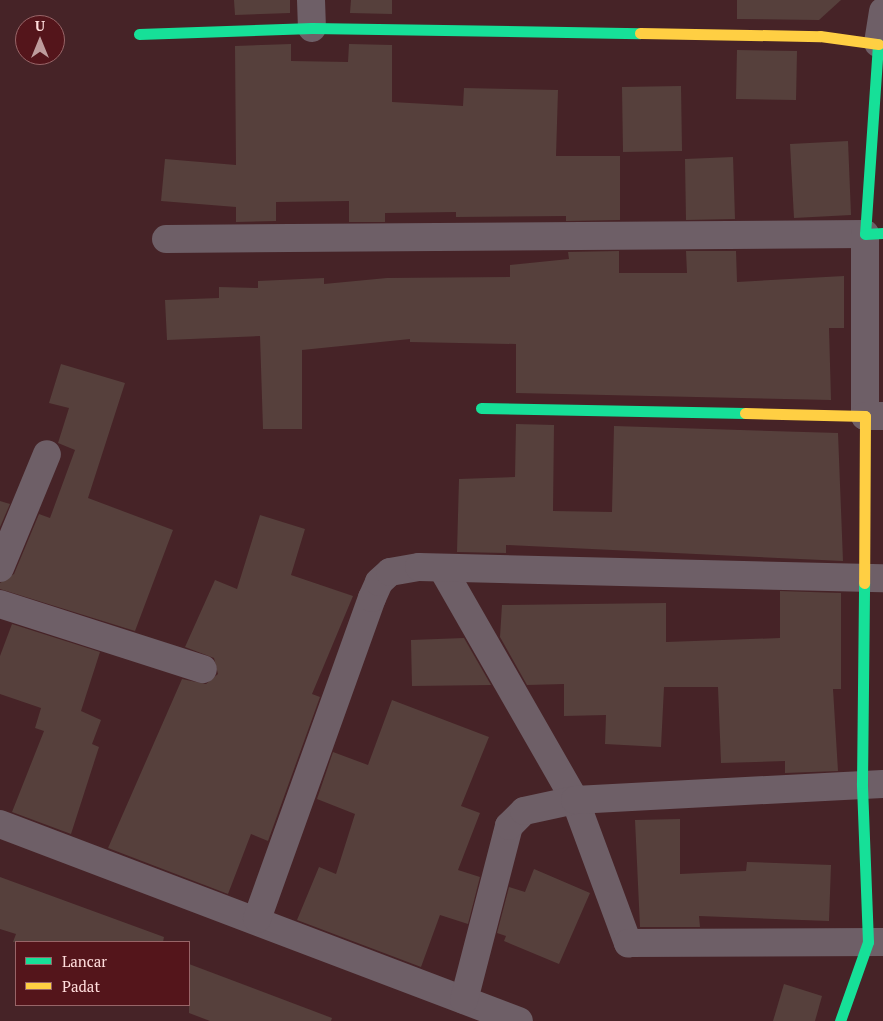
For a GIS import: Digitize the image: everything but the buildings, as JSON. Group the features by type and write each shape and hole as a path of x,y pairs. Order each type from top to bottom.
{"street":[{"path":"311,0 312,28"},
{"path":"840,1021 876,942 872,784 874,234 878,42 883,11"},
{"path":"139,34 312,28 820,36 878,42"},
{"path":"166,240 874,234"},
{"path":"481,408 874,416"},
{"path":"0,568 47,454"},
{"path":"257,919 379,582 390,572 404,567 872,578"},
{"path":"442,568 575,800 628,943 876,942"},
{"path":"0,604 203,669"},
{"path":"464,1000 509,826 524,811 575,800 872,784"},
{"path":"0,824 257,919 519,1021"}],"traffic: fast":[{"path":"139,34 312,28 640,33"},
{"path":"878,44 865,234 883,233"},
{"path":"481,408 745,413"},
{"path":"840,1021 868,942 862,783 864,583"}],"traffic: slow":[{"path":"640,33 820,36 878,44"},
{"path":"745,413 865,416 864,583"}]}
